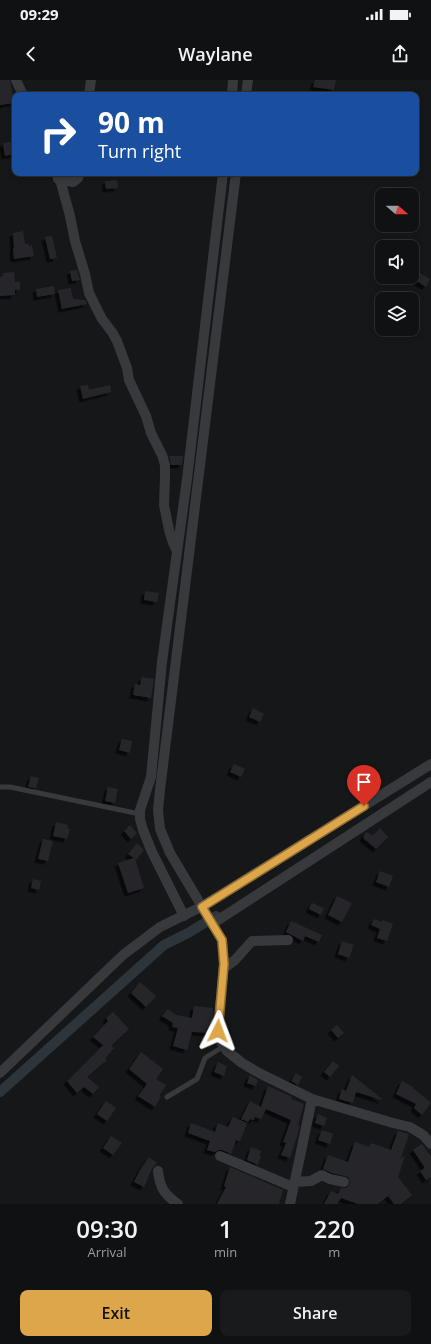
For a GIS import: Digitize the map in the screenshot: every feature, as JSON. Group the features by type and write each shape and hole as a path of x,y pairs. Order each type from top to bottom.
{"street":[{"path":"16,80 22,92"},
{"path":"89,92 91,80"},
{"path":"232,92 233,80"},
{"path":"246,92 248,80"},
{"path":"57,176 73,182 79,176"},
{"path":"57,176 70,216 89,293 102,319 117,341 127,368 129,380 146,416 151,433 162,455 165,465 164,505 169,530 177,551"},
{"path":"184,916 152,852 143,830 140,814 151,777 162,662 206,324 223,176"},
{"path":"236,176 158,810 160,829 170,853 222,940 223,969 218,1031 227,1051 242,1063 260,1074 312,1099 393,1124 410,1127 429,1138"},
{"path":"206,915 431,764"},
{"path":"0,1073 123,955 160,927 184,916 206,915 431,782"},
{"path":"223,969 235,960 252,941 288,940"},
{"path":"290,1204 312,1099"},
{"path":"220,1156 294,1185 311,1181 322,1175 330,1179 344,1182"},
{"path":"158,1171 159,1184 178,1204"}],"lane":[{"path":"0,787 10,787 140,814"},
{"path":"167,1097 197,1079 206,1058 224,1046"}],"building":[{"path":"0,80 10,80 12,103 0,105"},
{"path":"315,80 336,80 334,90 313,87"},
{"path":"12,142 12,155 5,156 3,143"},
{"path":"117,180 118,188 106,189 105,181"},
{"path":"23,231 25,244 28,244 29,246 32,245 34,256 14,259 13,233"},
{"path":"52,236 57,258 50,259 45,237"},
{"path":"77,270 80,280 72,281 70,271"},
{"path":"14,272 15,282 20,282 20,290 15,290 15,295 0,296 0,277 3,276 3,273"},
{"path":"420,273 430,279 426,287 419,283"},
{"path":"54,286 55,294 37,297 36,289"},
{"path":"71,288 73,299 85,300 87,304 62,309 58,290"},
{"path":"88,385 89,390 110,385 111,392 83,399 80,386"},
{"path":"169,456 183,456 182,465 171,465"},
{"path":"145,591 159,593 157,602 144,600"},
{"path":"142,677 154,679 151,698 133,695 135,684 140,685"},
{"path":"253,708 264,714 260,722 249,717"},
{"path":"122,739 132,741 130,753 119,750"},
{"path":"234,764 245,769 241,777 230,772"},
{"path":"31,776 39,778 36,788 28,787"},
{"path":"108,787 118,789 115,803 105,801"},
{"path":"56,822 68,825 67,828 70,829 67,839 53,836"},
{"path":"130,825 137,833 131,839 124,831"},
{"path":"380,828 388,837 376,849 363,838 366,832 373,835"},
{"path":"43,839 53,841 48,861 38,859"},
{"path":"137,843 144,850 136,860 135,859 144,888 128,893 118,863 134,858 128,854"},
{"path":"380,871 393,876 389,887 376,882"},
{"path":"33,879 41,881 39,890 31,888"},
{"path":"337,896 352,903 342,922 328,915"},
{"path":"312,903 324,908 321,915 309,909"},
{"path":"374,919 382,922 383,920 393,924 387,941 377,938 380,929 371,925"},
{"path":"291,921 322,935 319,942 305,936 303,941 286,932"},
{"path":"342,941 354,945 349,958 338,954"},
{"path":"140,982 156,996 146,1007 131,993"},
{"path":"194,1006 213,1008 212,1033 192,1032 187,1050 173,1046 178,1028 172,1027 173,1023 162,1016 168,1009 176,1015 192,1018"},
{"path":"113,1012 129,1029 111,1046 114,1048 105,1059 107,1060 87,1077 99,1087 93,1094 84,1087 77,1093 67,1081 103,1045 93,1037 108,1021 106,1018"},
{"path":"337,1025 344,1033 338,1038 331,1030"},
{"path":"141,1052 163,1069 156,1079 166,1085 159,1096 161,1097 155,1107 138,1096 147,1084 129,1069"},
{"path":"333,1061 339,1066 330,1077 324,1072"},
{"path":"218,1062 227,1066 224,1076 214,1072"},
{"path":"296,1073 302,1077 298,1085 291,1081"},
{"path":"250,1075 258,1080 256,1086 247,1083"},
{"path":"352,1075 382,1100 356,1092 353,1103 339,1099 342,1089 346,1091"},
{"path":"402,1081 413,1087 431,1103 422,1115 414,1108 416,1104 396,1094"},
{"path":"268,1086 292,1097 291,1099 304,1104 298,1125 300,1126 290,1158 281,1155 286,1143 283,1142 291,1120 266,1109 261,1119 255,1117 254,1120 250,1119 248,1122 241,1119 250,1101 261,1107"},
{"path":"106,1101 116,1108 107,1121 97,1114"},
{"path":"318,1114 327,1118 324,1126 315,1123"},
{"path":"233,1117 247,1123 240,1141 236,1140 231,1154 222,1150 215,1152 207,1150 210,1141 188,1133 191,1123 215,1132 218,1123 228,1127"},
{"path":"322,1130 333,1134 330,1144 318,1140"},
{"path":"398,1131 409,1134 401,1158 405,1156 398,1177 412,1195 401,1204 394,1204 388,1196 378,1204 358,1204 341,1198 337,1204 324,1204 331,1191 338,1194 341,1188 346,1188 350,1183 348,1177 323,1169 328,1155 348,1162 355,1142 369,1147 371,1143 391,1150"},
{"path":"111,1136 122,1143 113,1155 103,1148"},
{"path":"422,1144 431,1157 431,1177 426,1180 420,1171 425,1168 413,1150"},
{"path":"251,1147 261,1151 258,1165 247,1160"},
{"path":"149,1157 157,1163 152,1168 144,1187 134,1182"},
{"path":"230,1167 283,1190 279,1204 217,1204 226,1187 224,1186"}],"waterway":[{"path":"0,1092 164,945 188,933 216,916"}],"route":[{"path":"218,1031 224,964 222,940 202,907 364,806"}]}
